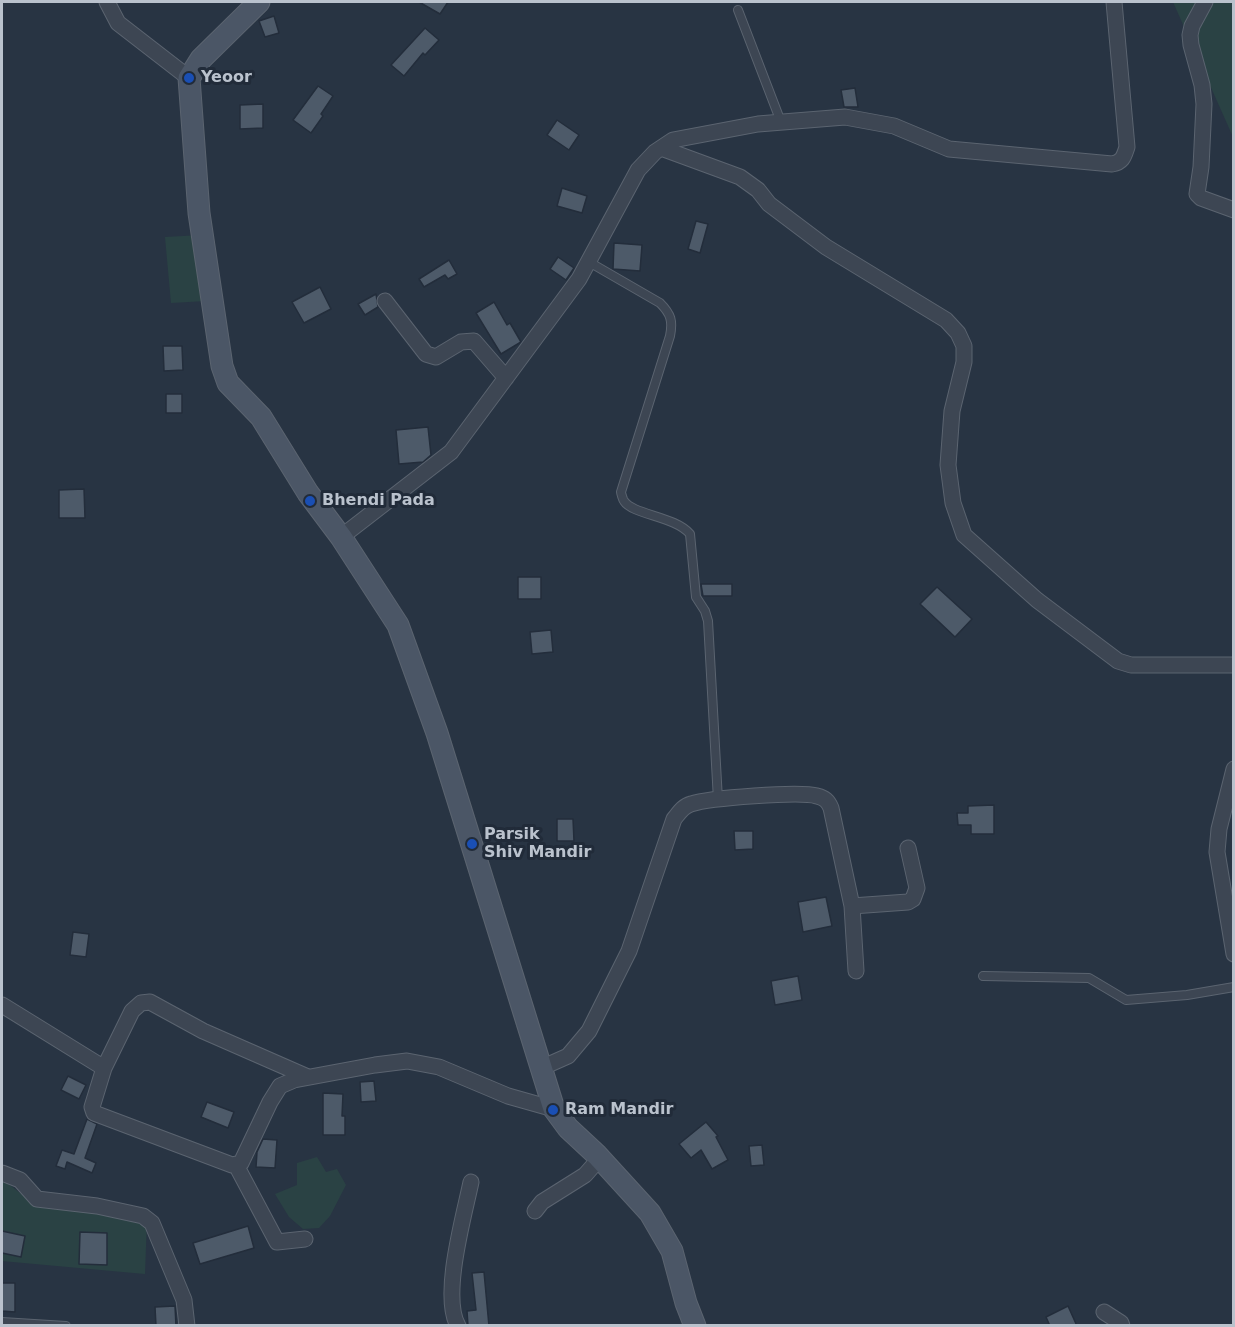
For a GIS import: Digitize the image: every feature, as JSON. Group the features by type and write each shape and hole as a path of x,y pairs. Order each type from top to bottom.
{"street":[{"path":"107,2 118,22 189,78"},
{"path":"259,2 201,59 189,78 200,213 216,335 228,383 261,417 308,493 341,537 398,625 437,734 554,1109 568,1128 600,1158 651,1213 672,1251 686,1303 695,1326"},
{"path":"341,537 451,452 579,279 638,170 661,148 673,140 758,124 845,117 894,126 949,149 1119,163 1127,147 1114,2"},
{"path":"1205,2 1192,26 1190,35 1203,95 1201,166 1197,194 1200,198 1233,210"},
{"path":"661,148 740,177 758,190 769,204 826,247 946,320 958,333 964,346 964,362 952,411 948,465 953,502 964,535 1037,600 1118,661 1131,665 1233,665"},
{"path":"385,302 426,354 436,357 461,342 474,341 506,378"},
{"path":"1233,769 1219,829 1217,852 1233,954"},
{"path":"541,1068 568,1056 589,1031 629,951 674,819 680,810 689,804 802,795 817,796 827,800 831,808 852,906 856,971"},
{"path":"852,906 908,902 913,899 917,888 908,848"},
{"path":"305,1239 277,1242 236,1165 94,1113 92,1107 104,1068 132,1011 141,1003 150,1002 203,1031 308,1077"},
{"path":"2,1005 104,1068"},
{"path":"236,1165 240,1164 280,1086 308,1077 407,1061 440,1067 508,1096 554,1109"},
{"path":"535,1211 542,1202 585,1175 600,1158"},
{"path":"2,1173 20,1180 38,1199 97,1206 143,1216 152,1223 184,1300 187,1326"},
{"path":"458,1326 454,1318 451,1286 471,1182"},
{"path":"1104,1312 1122,1326"}],"lane":[{"path":"738,10 781,123"},
{"path":"589,262 660,303 670,313 672,324 670,336 621,492 623,501 630,507 678,524 690,534 696,597 708,621 718,800"},
{"path":"983,976 1089,978 1126,1000 1187,995 1233,987"},
{"path":"2,1322 66,1326"}],"green space":[{"path":"1173,2 1233,2 1233,137"},
{"path":"201,235 206,301 171,303 165,237"},
{"path":"317,1157 326,1172 337,1169 346,1185 330,1216 319,1228 303,1229 289,1217 275,1194 297,1185 297,1163"},
{"path":"2,1181 46,1208 147,1219 145,1274 2,1261"}],"building":[{"path":"419,2 448,2 440,14"},
{"path":"274,16 279,33 265,37 259,21"},
{"path":"425,28 439,40 425,55 423,53 404,76 391,65"},
{"path":"318,86 333,96 311,133 293,120"},
{"path":"855,88 858,107 844,107 841,90"},
{"path":"263,104 263,128 240,129 240,105"},
{"path":"557,120 579,135 569,150 547,135"},
{"path":"562,188 587,196 582,213 557,206"},
{"path":"696,221 708,224 700,253 688,249"},
{"path":"614,243 642,245 640,271 613,269"},
{"path":"558,257 574,268 566,280 550,269"},
{"path":"449,260 457,274 448,279 445,275 424,287 419,279"},
{"path":"320,287 331,309 304,323 292,302"},
{"path":"376,294 378,307 365,315 358,304"},
{"path":"494,302 507,325 510,323 521,342 501,354 476,313"},
{"path":"163,346 182,346 183,370 164,371"},
{"path":"166,394 182,394 182,413 166,413"},
{"path":"428,427 431,455 423,462 399,464 396,430"},
{"path":"84,489 85,518 59,518 59,490"},
{"path":"518,577 541,577 541,599 518,599"},
{"path":"701,584 732,584 732,596 703,596"},
{"path":"937,587 972,619 955,637 920,604"},
{"path":"551,630 553,652 532,654 530,632"},
{"path":"994,805 994,834 971,834 971,825 958,825 957,813 968,813 968,806"},
{"path":"557,819 573,819 574,841 557,841"},
{"path":"734,831 753,831 753,849 735,850"},
{"path":"826,897 832,926 803,932 798,902"},
{"path":"73,932 89,934 86,957 70,955"},
{"path":"798,976 802,1000 775,1005 771,981"},
{"path":"68,1076 86,1085 79,1099 61,1090"},
{"path":"374,1081 376,1101 361,1102 360,1082"},
{"path":"323,1093 343,1094 342,1116 345,1116 345,1135 323,1135"},
{"path":"207,1102 234,1112 228,1128 201,1117"},
{"path":"87,1119 97,1124 85,1158 96,1163 92,1173 67,1162 65,1169 56,1166 62,1150 74,1154"},
{"path":"706,1122 718,1136 716,1137 728,1160 712,1169 701,1150 691,1158 679,1144"},
{"path":"263,1139 277,1140 275,1168 256,1167 257,1152"},
{"path":"762,1145 764,1165 751,1166 749,1146"},
{"path":"248,1226 254,1248 200,1264 193,1243"},
{"path":"2,1231 25,1236 21,1257 2,1253"},
{"path":"80,1232 107,1233 107,1265 79,1264"},
{"path":"484,1272 489,1326 468,1326 467,1311 476,1310 472,1273"},
{"path":"2,1283 15,1283 15,1312 2,1311"},
{"path":"175,1306 176,1326 156,1326 155,1307"},
{"path":"1068,1306 1077,1326 1050,1326 1046,1317"}],"place":[{"name":"Yeoor","path":"189,78"},
{"name":"Bhendi Pada","path":"310,501"},
{"name":"Parsik Shiv Mandir","path":"472,844"},
{"name":"Ram Mandir","path":"553,1110"}]}
